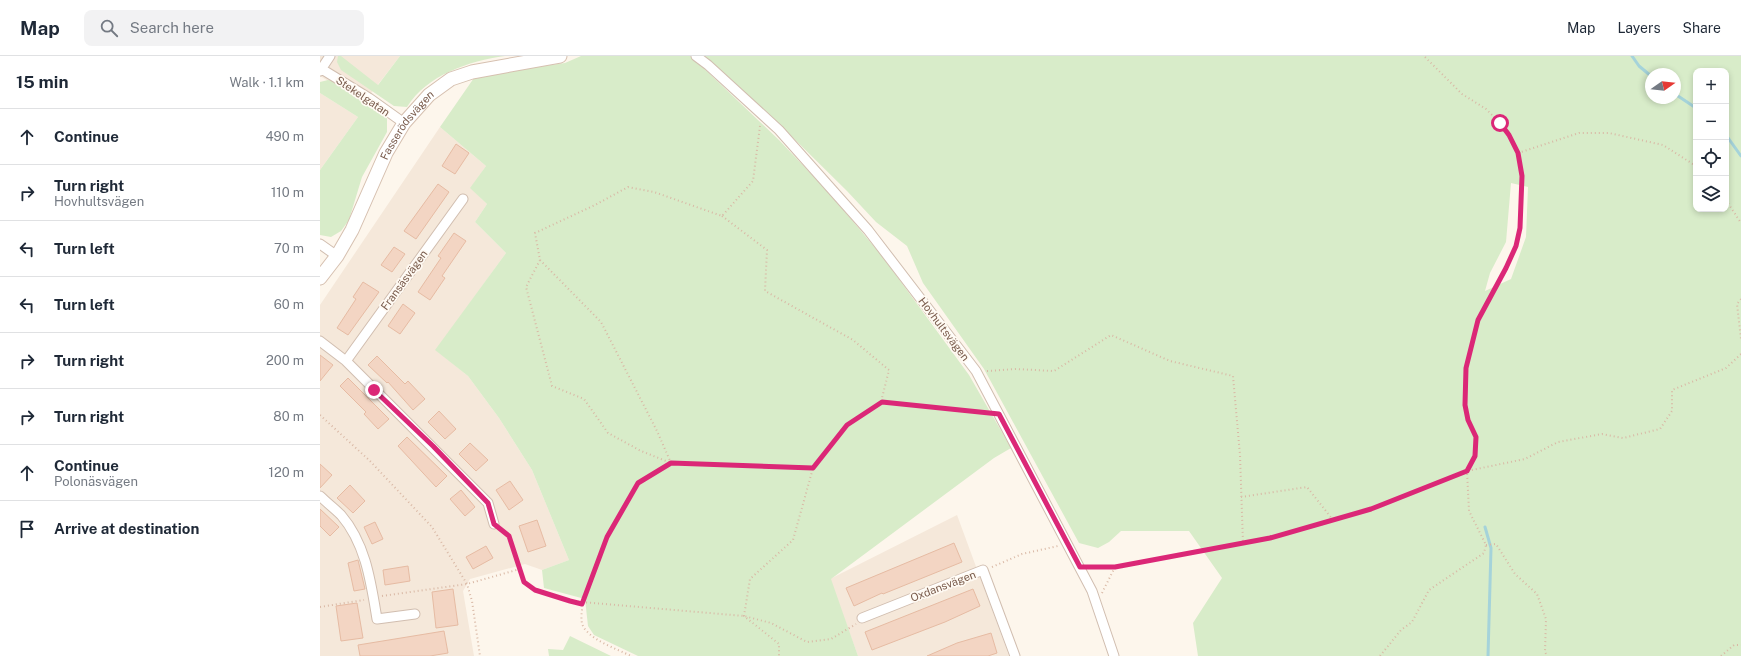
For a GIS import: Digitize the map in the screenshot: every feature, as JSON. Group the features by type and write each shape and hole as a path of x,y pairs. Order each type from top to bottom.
{"street":[{"name":"Stekelgatan","path":"330,56 321,69 404,123"},
{"name":"Fasserödsvägen","path":"320,278 337,256 352,230 386,153 404,123 429,95 451,79 472,72 560,56"},
{"name":"Hovhultsvägen","path":"696,56 779,130 868,230 976,372 1092,591 1114,656"},
{"name":"Fransäsvägen","path":"346,361 463,199"},
{"path":"320,244 337,256"},
{"path":"320,341 346,361 488,503 494,524"},
{"path":"320,496 341,516 358,543 365,558 374,597 377,619 415,614"},
{"name":"Oxdansvägen","path":"862,618 983,570 1015,656"}],"path":[{"path":"1380,656 1401,630 1412,622 1429,590 1484,553 1486,545 1469,511 1467,471 1475,456 1476,437 1468,420 1465,405 1466,368 1478,320 1506,268 1516,246 1520,228 1522,176 1518,153 1509,135 1500,123 1486,109 1462,94 1424,56"},
{"path":"722,216 753,181 762,114"},
{"path":"1518,153 1579,133 1610,133 1663,145 1693,164"},
{"path":"671,463 657,431 601,322 540,260 534,233 595,205 628,187 654,192 722,216 767,250 765,291 853,340 889,370 882,402"},
{"path":"1729,205 1741,224"},
{"path":"540,260 526,287 552,386 584,399 608,433 640,451 671,463 813,468"},
{"path":"1741,299 1737,304 1741,339"},
{"path":"976,372 1016,369 1054,371 1111,335 1170,361 1233,376 1240,455 1243,543"},
{"path":"1080,567 1115,567 1243,543 1333,521 1371,509 1467,471 1525,459 1558,442 1602,434 1622,438 1660,429 1672,411 1672,390 1726,368 1741,354"},
{"path":"744,616 750,579 793,540 813,468 847,425 882,402 999,414"},
{"path":"320,415 370,461 432,526 467,584 472,601 480,656"},
{"path":"631,656 591,637 582,625 582,604 607,537 638,483 671,463"},
{"path":"1241,496 1306,487 1333,521"},
{"path":"494,524 509,536 524,582 535,590 570,601 582,604 744,616 770,623 807,642 831,639 854,626 862,618"},
{"path":"983,570 1022,554 1067,543"},
{"path":"1486,545 1496,544 1515,574 1537,594 1546,619 1545,652 1547,656"},
{"path":"1096,604 1115,567"},
{"path":"320,607 356,600 366,600 374,597 467,584 520,569"},
{"path":"744,616 779,644 779,656"},
{"path":"1721,656 1734,645 1741,644"}],"shaded area":[{"path":"320,56 400,56 373,91 362,102 320,76"},
{"path":"320,93 358,117 320,170"},
{"path":"440,127 486,166 471,188 487,204 475,222 506,253 436,350 468,376 499,418 532,470 569,560 542,570 525,564 470,579 463,591 474,656 320,656 320,305"},
{"path":"957,515 1009,656 858,656 830,579"}],"green space":[{"path":"338,56 341,56 378,85 400,56 505,56 491,58 450,71 426,86 415,96 407,107 394,106 341,70 337,62"},
{"path":"581,56 690,56 693,58 779,140 830,194 882,256 969,375 1011,448 994,458 831,579 858,656 638,656 594,635 588,626 585,599 544,588 542,570 569,560 532,470 499,418 468,376 435,350 506,253 475,222 487,204 470,188 486,166 440,127 476,75 565,63"},
{"path":"702,56 1741,56 1741,656 1198,656 1193,623 1222,578 1189,531 1121,531 1109,542 1098,548 1079,543 984,369 923,283 907,246 876,222 847,191 769,114","holes":["1511,183 1528,187 1526,237 1511,279 1485,291 1490,273 1506,242"]},
{"path":"328,80 333,81 387,118 387,132 362,177 349,220 341,231 331,237 320,235 320,170 358,117 320,93 320,82"},
{"path":"570,636 611,656 549,656 548,649 563,650"}],"building":[{"path":"456,144 469,153 455,174 442,166"},
{"path":"438,184 449,192 416,239 404,231"},
{"path":"454,233 466,241 442,276 445,278 430,300 418,292 441,258 438,256"},
{"path":"394,247 405,254 392,272 381,265"},
{"path":"363,282 379,292 348,335 337,328 356,299 353,297"},
{"path":"403,304 415,313 400,334 388,326"},
{"path":"320,355 333,365 320,381"},
{"path":"377,356 405,384 408,381 425,399 413,410 388,382 387,383 368,365"},
{"path":"348,378 389,419 378,429 364,414 366,412 340,386"},
{"path":"439,411 456,429 445,439 428,422"},
{"path":"407,437 447,476 436,487 398,446"},
{"path":"470,443 488,460 476,471 459,454"},
{"path":"320,464 332,475 320,488"},
{"path":"510,481 523,500 509,510 496,490"},
{"path":"350,485 365,501 353,513 337,498"},
{"path":"461,490 475,507 465,516 450,499"},
{"path":"320,509 339,527 330,536 320,526"},
{"path":"537,520 546,546 528,552 519,526"},
{"path":"375,522 383,539 372,544 364,527"},
{"path":"954,543 962,562 883,594 882,593 854,606 846,588"},
{"path":"486,546 493,558 473,569 466,557"},
{"path":"358,560 365,589 354,591 348,563"},
{"path":"408,566 410,581 385,585 383,570"},
{"path":"453,589 458,625 436,628 432,592"},
{"path":"973,589 980,606 945,622 872,650 865,632"},
{"path":"357,603 363,638 341,641 336,606"},
{"path":"444,631 448,653 430,656 360,656 358,645"},
{"path":"991,633 997,653 988,656 927,656 957,643"}],"waterway":[{"path":"1632,56 1639,66 1645,71"},
{"path":"1681,98 1693,106"},
{"path":"1729,139 1741,156"},
{"path":"1485,527 1491,548 1488,656"}],"route":[{"path":"374,390 433,446 488,503 494,524 509,536 524,582 535,590 582,604 607,537 638,483 671,463 813,468 847,425 882,402 999,414 1080,567 1115,567 1270,538 1371,509 1467,471 1475,456 1476,437 1468,420 1465,405 1466,368 1478,320 1506,268 1516,246 1520,228 1522,176 1518,153 1509,135 1500,123"}]}
